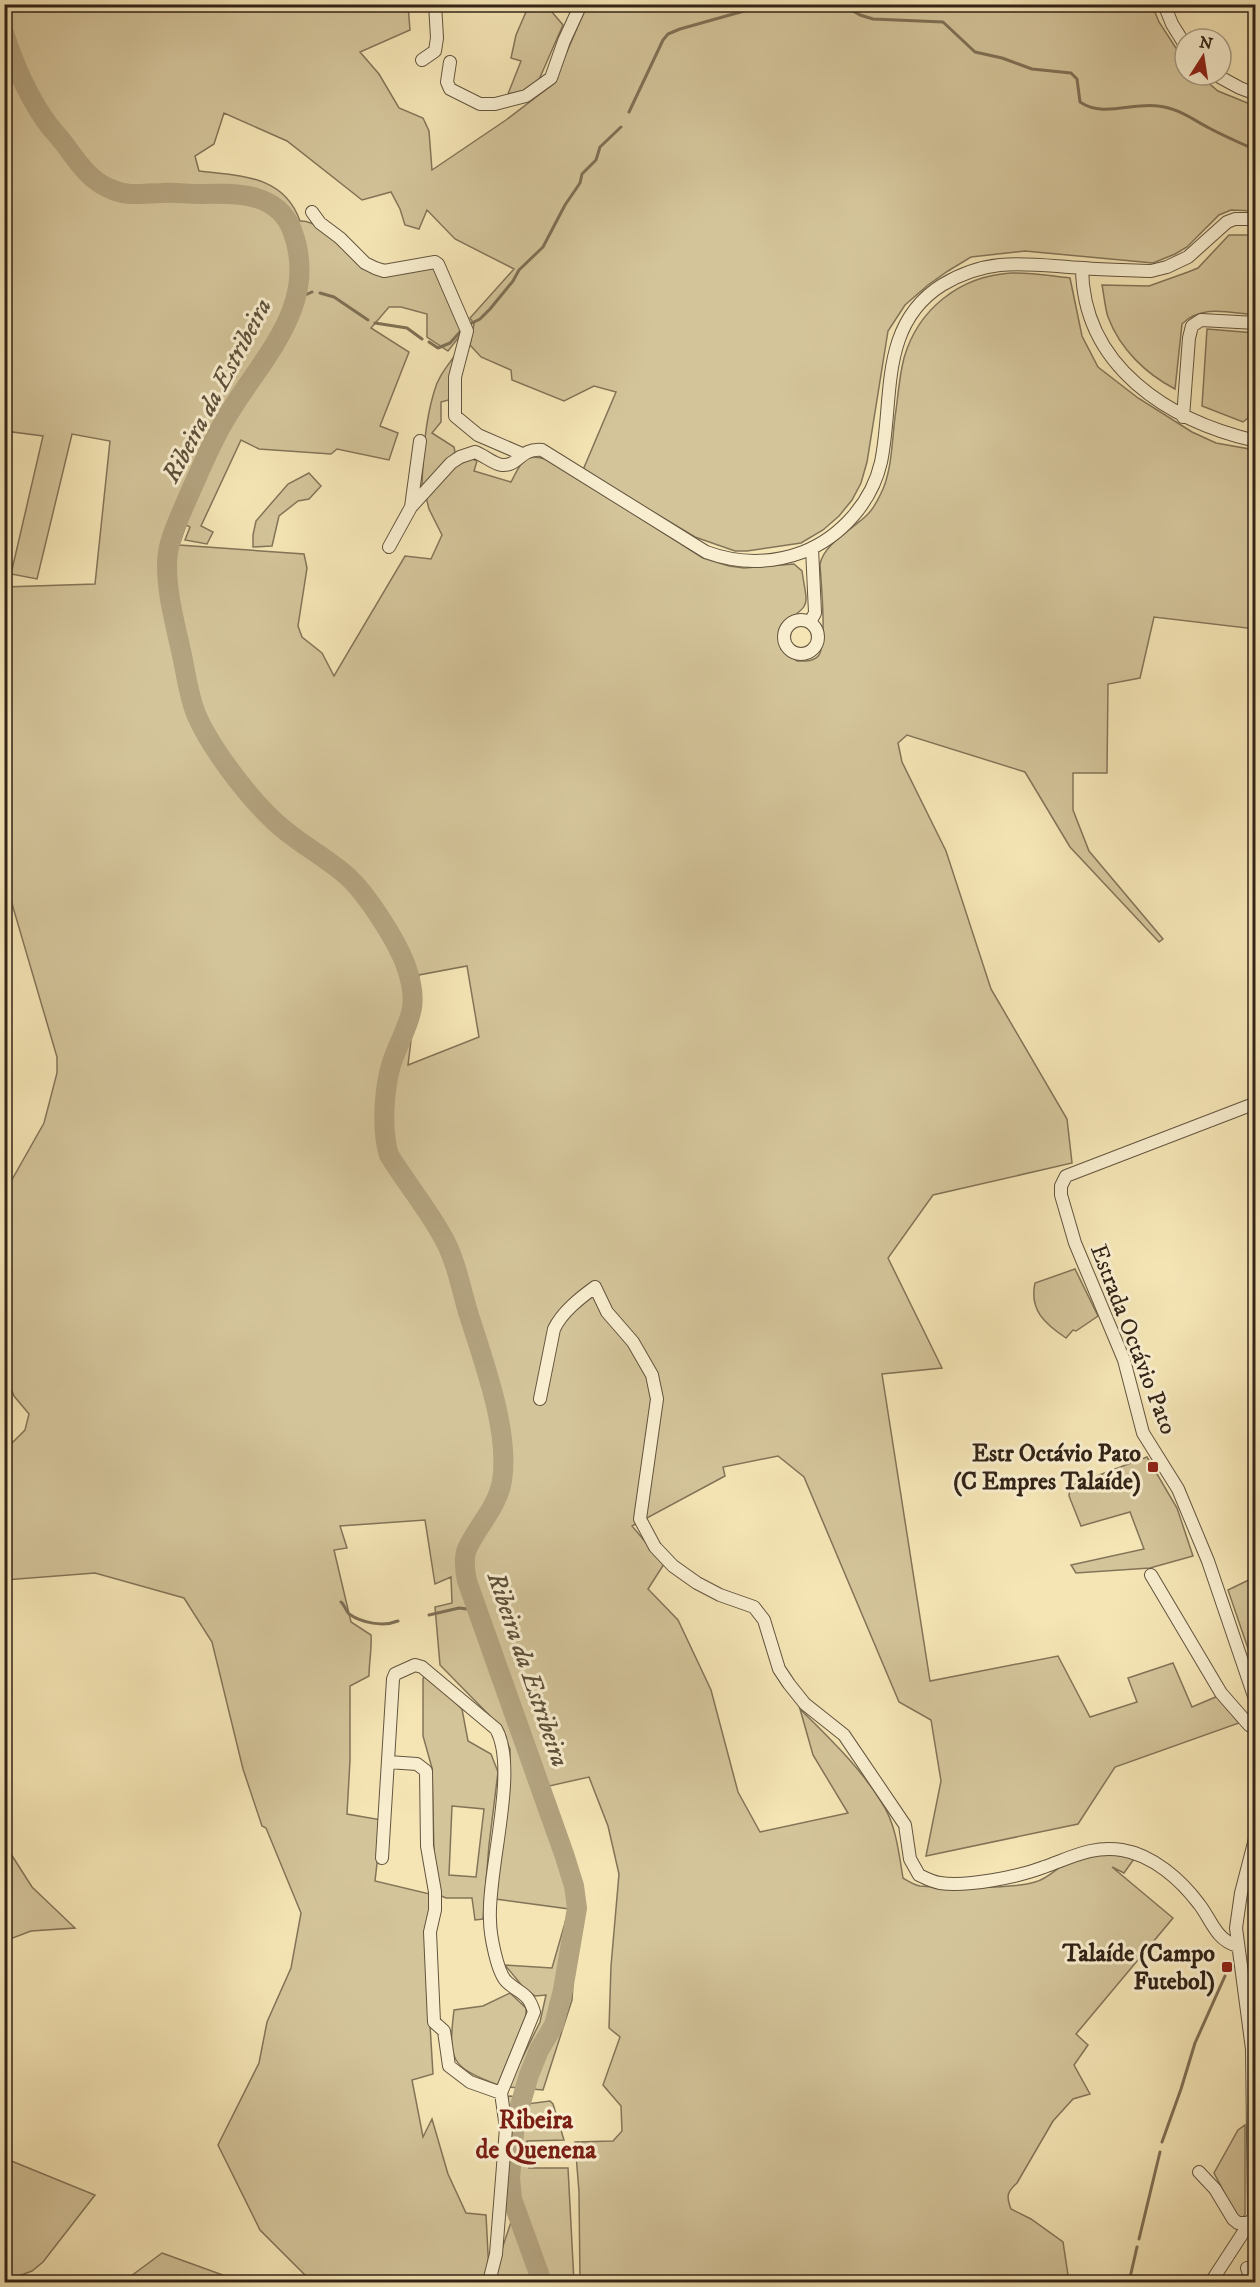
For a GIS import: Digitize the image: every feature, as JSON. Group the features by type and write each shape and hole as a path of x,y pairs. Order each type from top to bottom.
{"street":[{"path":"422,60 435,51 437,38 435,4"},
{"path":"450,62 447,82 450,89 480,104 495,104 526,96 551,78 564,41 581,4"},
{"path":"1164,4 1174,27"},
{"path":"1233,84 1256,94"},
{"path":"312,212 320,223 340,238 364,263 375,268 384,271 435,261 438,264 468,331 455,378 455,416 478,435 522,454"},
{"path":"389,547 411,507 440,474 460,457 475,452 501,465 515,462 531,449 542,450 695,547 730,560 754,562 780,559 812,548 833,535 851,519 870,492 881,462 892,362 900,335 916,308 941,286 974,269 1009,263 1151,271 1167,267 1188,257 1227,222 1235,219 1256,219"},
{"path":"1082,268 1082,285 1087,307 1099,340 1111,358 1141,388 1183,417 1221,432 1256,441"},
{"path":"1183,417 1192,326 1201,320 1256,323"},
{"path":"411,507 420,441"},
{"path":"810,622 814,613 812,548"},
{"name":"Estrada Octávio Pato","path":"1256,1103 1066,1176 1061,1186 1061,1195 1075,1243 1124,1360 1143,1433 1178,1489 1208,1561 1256,1702"},
{"path":"540,1399 554,1329 558,1321 595,1287 607,1312 633,1342 652,1375 657,1399 640,1519 655,1547 673,1566 697,1583 720,1595 754,1607 764,1620 780,1669 789,1684 813,1711 844,1735 905,1825 910,1859 919,1875 940,1883 986,1881 1042,1868 1084,1852 1103,1848 1125,1850 1176,1876 1200,1905 1221,1938 1238,1946"},
{"path":"1151,1575 1221,1693 1249,1725 1256,1728"},
{"path":"382,1858 393,1679 395,1674 415,1665 429,1671 496,1729 501,1738 504,1760 501,1813 490,1900 490,1930 504,1979 526,1995 534,2012 501,2093 506,2128 496,2254 489,2283"},
{"path":"388,1762 417,1764 426,1771 427,1846 435,1892 435,1910 430,1932 434,2022 444,2031 449,2066 470,2082 501,2093"},
{"path":"1211,2283 1253,2218 1253,2065 1249,2016 1238,1946 1237,1914 1256,1835"},
{"path":"1199,2172 1215,2189 1233,2219 1238,2223 1253,2218"},
{"path":"1247,2268 1252,2283"}],"shaded area":[{"path":"5,5 408,5 410,30 360,52 379,74 399,108 423,118 429,131 432,170 506,120 553,84 587,5 1152,5 1159,22 1173,44 1173,87 1213,87 1255,106 1255,211 1231,210 1219,215 1187,247 1153,263 1025,251 971,257 928,285 905,305 888,331 867,462 861,483 852,500 823,530 801,543 747,551 735,551 695,537 583,470 616,392 594,386 564,401 512,380 511,370 481,357 470,345 474,324 470,318 514,269 455,239 427,210 419,229 405,225 391,192 362,200 287,141 224,113 214,144 195,156 199,171 245,177 272,186 293,206 300,221 316,225 325,231 363,266 434,266 463,332 448,351 427,337 427,314 401,307 389,307 371,328 409,352 380,426 398,433 389,460 337,449 331,454 259,449 241,440 201,526 213,532 207,544 185,540 190,527 186,525 179,545 304,554 307,568 298,626 302,637 322,653 334,676 405,556 431,559 442,535 429,509 426,497 451,470 470,458 477,461 474,471 511,482 525,460 535,457 551,461 703,558 744,568 794,564 802,571 806,603 799,612 782,624 779,635 781,649 797,661 814,659 819,655 823,638 820,564 832,544 869,513 883,489 890,463 901,373 911,340 919,324 944,298 958,288 992,276 1026,273 1070,278 1082,336 1098,367 1138,398 1192,432 1216,443 1255,450 1255,629 1154,617 1140,678 1108,684 1107,773 1073,773 1073,810 1089,851 1163,939 1159,942 1070,847 1025,772 907,735 898,743 902,762 946,851 991,989 1067,1119 1072,1163 933,1195 888,1258 942,1368 882,1374 930,1681 1058,1656 1090,1717 1137,1702 1128,1678 1173,1663 1192,1707 1218,1696 1239,1723 1115,1767 1078,1824 926,1856 941,1781 931,1720 899,1702 804,1477 778,1456 723,1467 725,1476 632,1526 664,1564 648,1589 678,1620 711,1690 738,1792 760,1832 848,1813 813,1755 800,1709 833,1742 874,1790 887,1811 894,1830 903,1878 909,1882 920,1886 945,1887 995,1887 1025,1884 1050,1875 1071,1860 1094,1855 1119,1856 1134,1859 1124,1873 1112,1867 1173,1918 1076,2034 1088,2045 1074,2065 1090,2094 1073,2099 1053,2121 1017,2183 1008,2194 1011,2209 1031,2219 1063,2242 1068,2275 1074,2282 580,2282 579,2192 575,2142 613,2141 622,2131 621,2106 603,2085 620,2037 609,2028 611,1966 619,1874 608,1826 589,1777 549,1786 573,1859 582,1916 575,1952 572,2000 543,2090 508,2087 540,2022 546,1995 535,1996 523,1987 505,1965 552,1968 569,1909 496,1899 510,1773 510,1749 489,1715 440,1665 435,1607 452,1603 451,1577 435,1584 425,1520 340,1526 347,1548 334,1550 351,1622 371,1635 369,1676 350,1686 347,1814 382,1820 375,1881 434,1895 430,2025 433,2074 412,2080 423,2137 432,2119 448,2174 466,2213 486,2215 489,2273 486,2282 312,2282 260,2230 218,2145 259,2063 267,2022 291,1968 301,1913 266,1828 262,1826 243,1769 212,1642 184,1598 95,1573 5,1580 5,1442 12,1443 25,1430 29,1414 14,1396 5,1373 5,1192 44,1123 57,1073 57,1057 5,880 4,587 95,584 110,441 72,434 37,579 11,574 43,436 5,431","holes":["467,966 479,1037 408,1065 419,975"]},
{"path":"529,5 546,5 563,25 537,84 531,89 508,94 521,61 511,58 516,35"},
{"path":"1229,235 1255,235 1255,315 1207,312 1198,314 1182,324 1175,389 1144,368 1119,340 1108,317 1102,285 1149,286 1188,272 1198,268"},
{"path":"1207,329 1255,333 1248,418 1243,422 1202,406"},
{"path":"458,351 452,399 441,402 441,422 432,433 454,447 455,452 424,489 422,486 424,450 431,403 438,381"},
{"path":"309,473 321,486 309,499 298,501 279,516 272,546 253,547 256,521 288,484"},
{"path":"1075,1269 1098,1316 1076,1331 1073,1330 1066,1338 1045,1322 1040,1315 1034,1301 1035,1283"},
{"path":"1147,1457 1177,1508 1193,1556 1150,1568 1076,1573 1071,1565 1144,1549 1130,1512 1081,1526 1069,1496 1070,1486"},
{"path":"1255,1577 1255,1669 1228,1590"},
{"path":"425,1673 462,1709 468,1741 491,1754 498,1772 483,1919 475,1920 472,1898 446,1898 439,1895 434,1853 432,1768 423,1736 423,1679","holes":["452,1806 484,1809 476,1877 449,1875"]},
{"path":"4,1843 32,1887 75,1928 31,1931 5,1941"},
{"path":"510,1993 526,2008 526,2016 498,2085 470,2073 456,2060 452,2040 454,2010 483,2006"},
{"path":"505,2097 523,2098 527,2104 550,2101 553,2104 564,2140 527,2141 529,2168 568,2168 574,2282 491,2282 512,2219 503,2200"},
{"path":"1245,2125 1245,2215 1242,2218 1236,2215 1214,2173 1238,2130"},
{"path":"4,2158 95,2195 43,2262 32,2271 5,2281"},
{"path":"162,2253 242,2282 123,2282"}],"waterway":[{"path":"629,112 668,34 769,4"},
{"path":"841,4 860,15 873,19 943,22 975,52 1002,58 1032,69 1071,73 1077,79 1080,102 1089,107 1098,109 1148,105 1165,107 1185,114 1220,134 1256,150"},
{"name":"Ribeira da Estribeira","path":"4,33 12,57 41,114 81,166 98,182 105,187 125,193 226,194 253,197 265,201 285,217 292,230 299,258 298,285 292,310 281,334 222,425 177,522 168,556 168,587 191,699 210,741 240,783 272,819 338,868 355,884 381,918 396,944 411,981 413,994 410,1016 392,1062 387,1084 384,1108 387,1145 389,1155 438,1228 452,1256 494,1396 502,1440 502,1481 492,1508 467,1549 465,1561 467,1581 564,1854 574,1886 577,1908 563,1990 554,2025 539,2050 529,2075 515,2123 510,2178 512,2199 542,2282"},
{"path":"468,325 480,319 490,309 519,270 543,247 565,205 580,183 582,174 596,160 600,147 621,127"},
{"path":"296,299 312,292"},
{"path":"320,293 334,297 368,320"},
{"path":"375,323 407,328 422,339"},
{"path":"429,342 438,348 450,343 460,332"},
{"path":"341,1602 349,1614 360,1620 379,1624 398,1621"},
{"path":"429,1615 459,1608 476,1610"},
{"path":"1162,2142 1195,2043 1225,1976"},
{"path":"1139,2239 1160,2152"},
{"path":"1129,2282 1137,2247"}],"place":[{"name":"Estr Octávio Pato (C Empres Talaíde)","path":"1153,1467"},
{"name":"Talaíde (Campo Futebol)","path":"1227,1967"}],"district":[{"name":"Ribeira de Quenena","path":"536,2134"}]}
